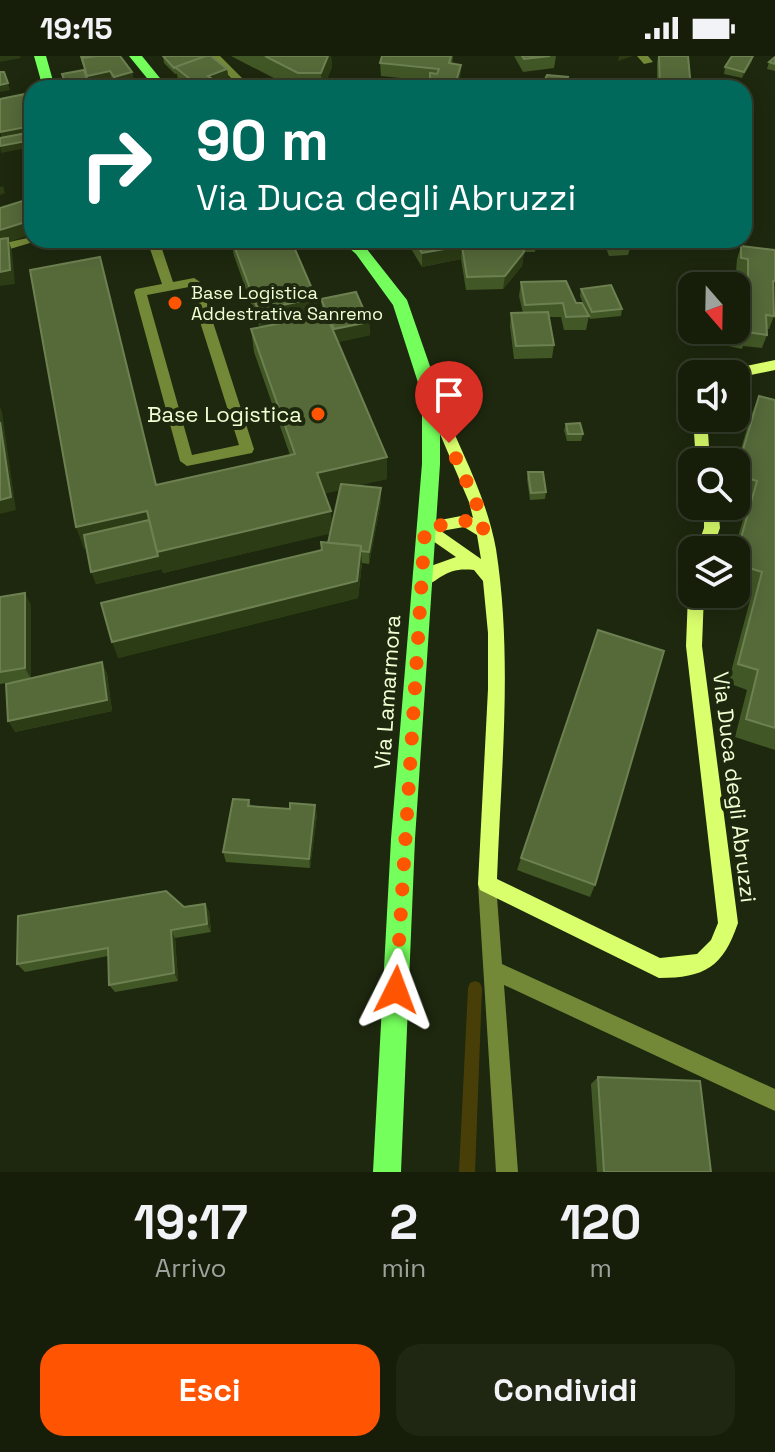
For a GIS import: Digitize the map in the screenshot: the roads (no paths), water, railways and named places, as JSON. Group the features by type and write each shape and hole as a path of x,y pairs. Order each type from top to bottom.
{"main road":[{"path":"40,56 47,80"},
{"path":"136,56 156,80"},
{"name":"Via Lamarmora","path":"357,248 401,304 431,395 431,464 403,839 387,1172"}],"street":[{"path":"214,56 239,80"},
{"path":"0,248 24,242"},
{"path":"156,248 169,287"},
{"path":"194,282 247,449 187,461 140,292 169,287 194,282"},
{"path":"750,370 775,365"},
{"path":"431,395 476,502 491,579 496,689 487,884 507,1172"},
{"path":"425,528 466,521 484,532"},
{"path":"425,528 478,564 491,579"},
{"path":"421,582 433,570 450,563 478,564"},
{"name":"Via Duca degli Abruzzi","path":"487,884 659,968 683,969 705,960 721,948 728,923 694,646 695,608"},
{"path":"492,969 775,1100"}],"waterway":[{"path":"467,1172 475,988"}],"place":[{"name":"Base Logistica Addestrativa Sanremo","path":"175,303"},
{"name":"Base Logistica","path":"318,414"}]}
